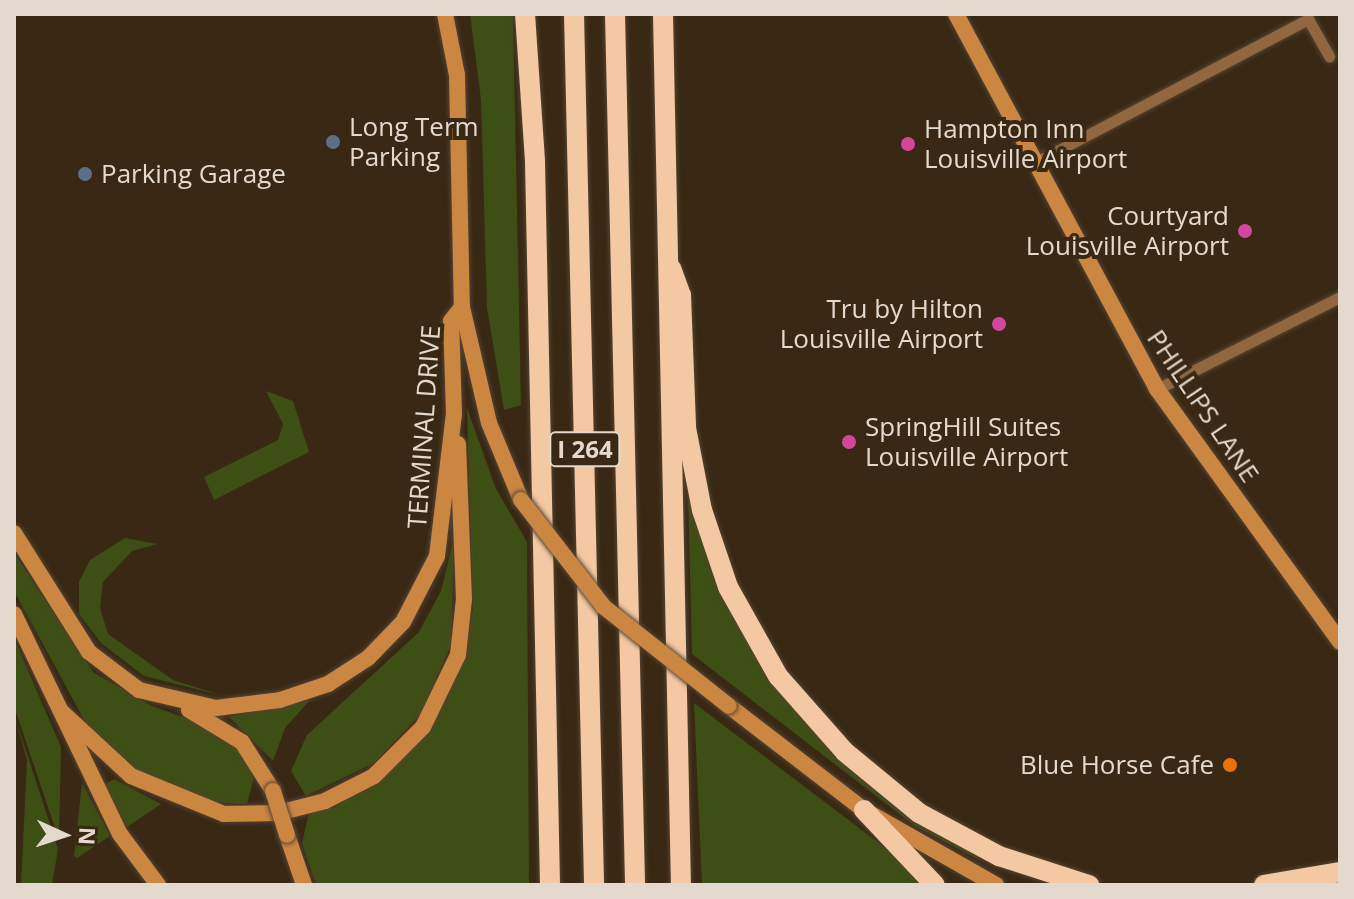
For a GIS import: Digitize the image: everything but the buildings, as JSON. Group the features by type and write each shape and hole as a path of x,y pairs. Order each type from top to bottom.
{"highway":[{"path":"525,14 535,162 550,885"},
{"path":"535,162 542,138 538,14"},
{"name":"I 264","path":"574,14 594,885"},
{"name":"I 264","path":"615,14 635,885"},
{"path":"663,14 681,885"},
{"path":"669,264 681,295 686,428 702,510 728,587 778,676 845,752 919,813 999,856 1089,885"},
{"path":"864,810 935,885"},
{"path":"543,885 547,851"},
{"path":"1264,885 1340,872"}],"main road":[{"name":"TERMINAL DRIVE","path":"445,14 457,75 462,307 471,318 489,423 521,500 604,607 864,810 996,885"},
{"name":"PHILLIPS LANE","path":"956,14 1157,389 1340,642"},
{"name":"TERMINAL DRIVE","path":"14,533 89,652 117,678 165,700 216,708 280,700 328,684 387,641 417,602 437,556 454,414 451,321 462,307"},
{"path":"62,712 131,776 224,814 302,807 374,776 423,727 460,646 464,599 454,414"},
{"path":"14,614 120,834 158,885"},
{"path":"165,700 242,742 273,791 304,885"}],"street":[{"path":"1034,163 1308,19 1329,56"},
{"path":"1157,389 1340,297"}],"green space":[{"path":"470,14 513,14 521,405 504,410 487,308 481,100"},
{"path":"266,391 293,401 309,452 214,500 204,477 278,440 283,424"},
{"path":"467,408 496,489 527,542 529,885 316,885 302,843 309,813 335,807 405,757 446,701 465,653 473,610"},
{"path":"688,491 800,710 981,861 915,826 692,654"},
{"path":"125,538 157,544 132,551 103,582 100,608 108,634 173,680 224,696 144,676 101,643 79,614 79,582 90,560"},
{"path":"454,538 451,644 421,713 374,763 306,796 291,771 307,735 419,632 441,591"},
{"path":"14,553 93,672 150,705 217,730 244,754 254,778 247,804 210,802 137,773 93,736 14,591"},
{"path":"14,638 61,747 59,840 14,706"},
{"path":"310,700 285,728 273,761 229,717"},
{"path":"694,703 908,865 928,885 702,885"},
{"path":"14,714 58,849 52,885 21,885 27,760"},
{"path":"114,779 161,804 127,827 104,785"},
{"path":"82,783 110,836 77,858 74,856"}],"place":[{"name":"Long Term Parking","path":"333,142"},
{"name":"Hampton Inn Louisville Airport","path":"908,144"},
{"name":"Parking Garage","path":"85,174"},
{"name":"Courtyard Louisville Airport","path":"1245,231"},
{"name":"Tru by Hilton Louisville Airport","path":"999,324"},
{"name":"SpringHill Suites Louisville Airport","path":"849,442"},
{"name":"Blue Horse Cafe","path":"1230,765"}]}
